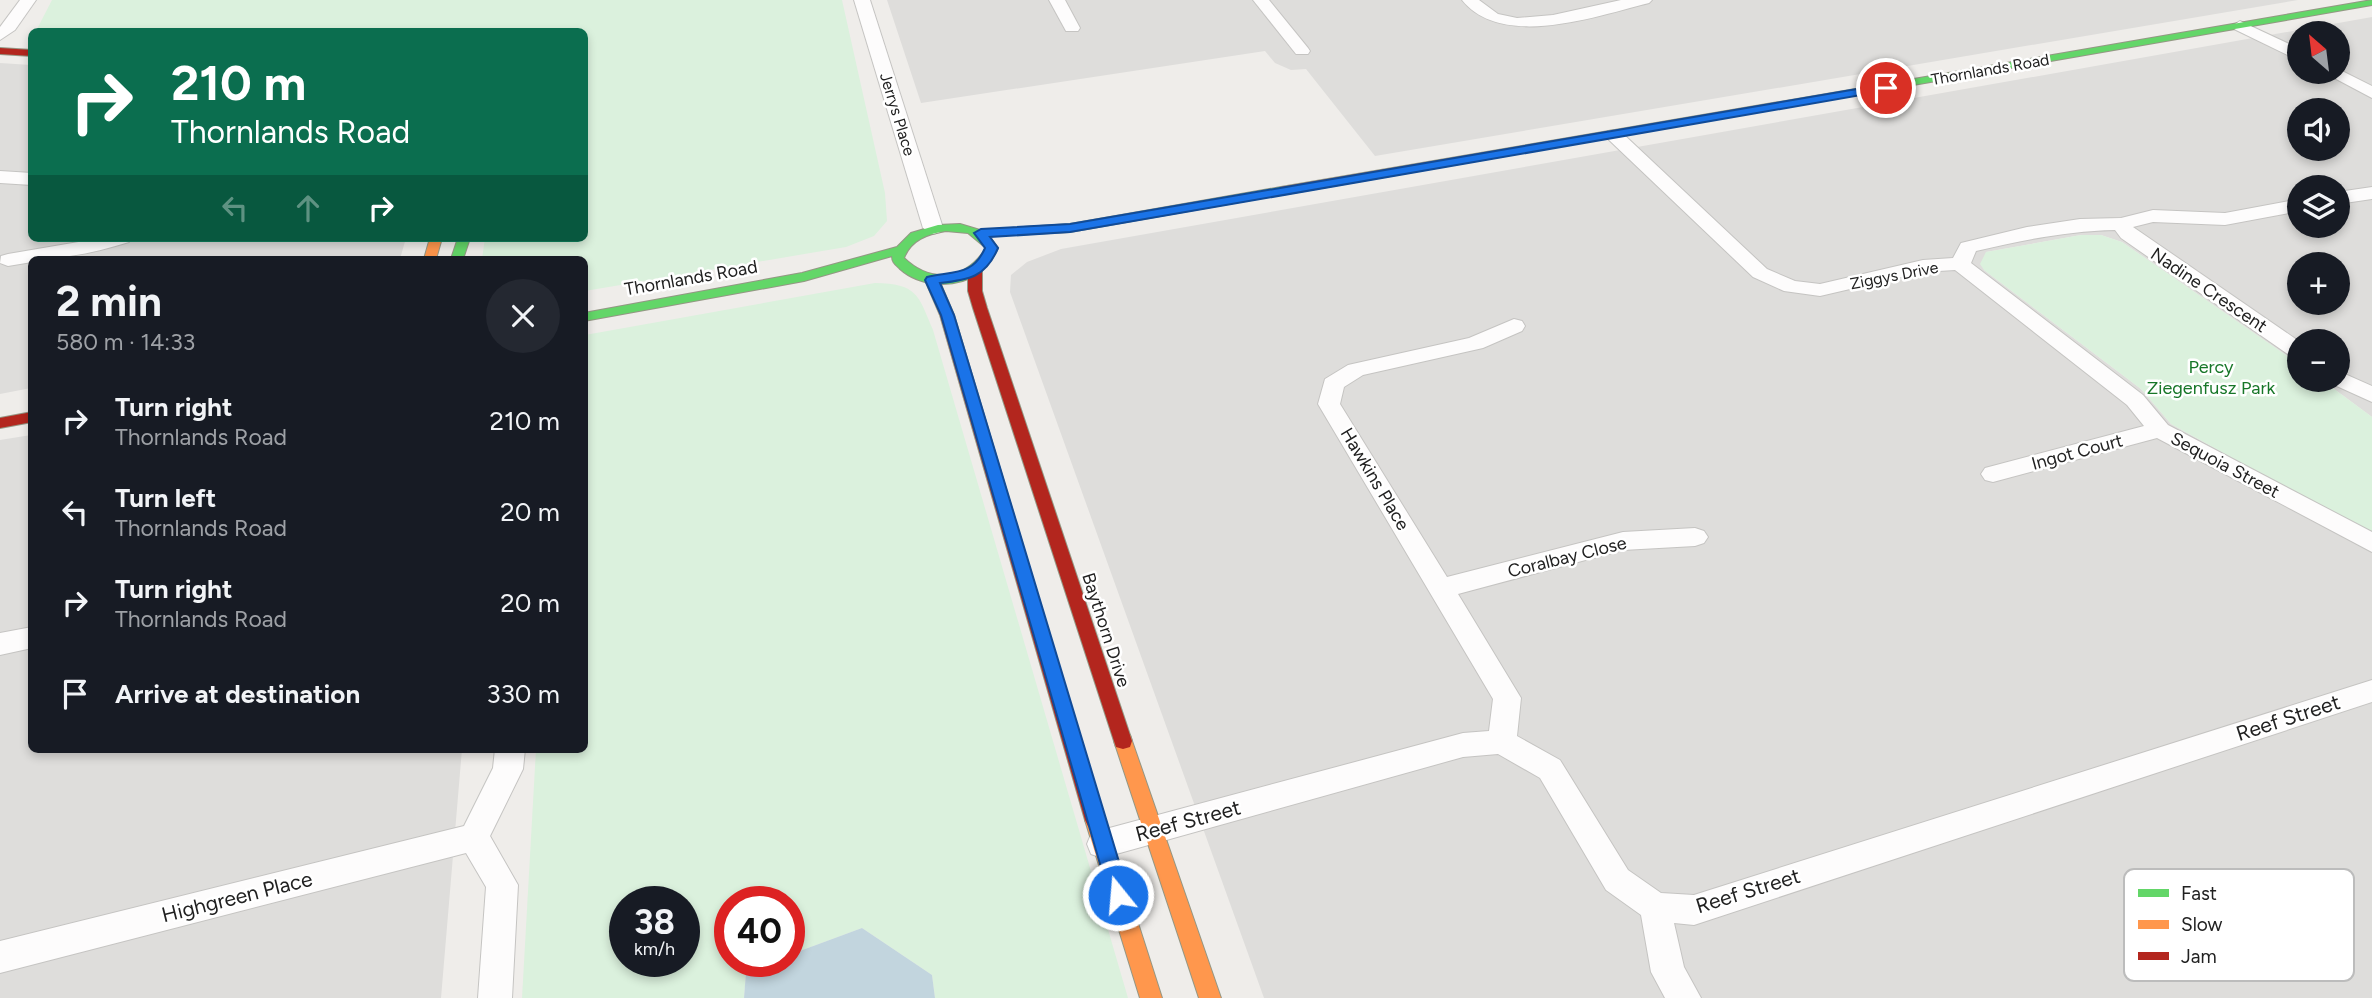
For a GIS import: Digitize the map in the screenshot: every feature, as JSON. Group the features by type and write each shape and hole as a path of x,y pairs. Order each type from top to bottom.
{"street":[{"path":"0,37 27,0"},
{"name":"Jerrys Place","path":"862,0 933,228"},
{"path":"1057,0 1072,28"},
{"path":"1261,0 1302,51"},
{"path":"1470,0 1499,25 1529,22 1644,0"},
{"name":"Thornlands Road","path":"588,316 804,277 899,250 911,237 933,228 959,227 981,233 1070,228 2372,2"},
{"path":"2240,26 2287,50"},
{"path":"0,37 28,40"},
{"path":"0,51 28,53"},
{"path":"2350,82 2372,93"},
{"name":"Ziggys Drive","path":"1614,135 1760,273 1791,287 1821,290 1923,266 1960,264 1968,247 2067,227 2121,224 2153,216 2225,219 2287,207"},
{"path":"0,177 28,179"},
{"path":"2350,196 2372,192"},
{"name":"Nadine Crescent","path":"2121,224 2128,234 2287,343"},
{"name":"Thornlands Road","path":"804,277 909,274 932,280 947,280 975,271 990,256 1070,228"},
{"path":"981,233 992,248 990,256"},
{"path":"34,256 109,242"},
{"path":"899,250 897,259 909,274"},
{"path":"8,260 28,257"},
{"name":"Sequoia Street","path":"1960,264 2135,400 2160,430 2372,543"},
{"name":"Baythorn Drive","path":"975,271 975,291 1210,998"},
{"path":"932,280 945,307 1102,844 1151,998"},
{"name":"Hawkins Place","path":"1502,742 1507,698 1329,404 1334,384 1356,370 1475,343 1514,326"},
{"path":"2350,384 2372,394"},
{"path":"0,410 28,405"},
{"path":"0,423 28,418"},
{"name":"Ingot Court","path":"1993,474 2160,430"},
{"name":"Coralbay Close","path":"1441,589 1623,541 1695,537"},
{"path":"0,644 28,638"},
{"name":"Reef Street","path":"1655,907 1694,910 2372,691"},
{"path":"1502,742 1550,769 1617,880 1655,907 1668,972 1684,998"},
{"name":"Reef Street","path":"1102,844 1463,746 1502,742"},
{"path":"495,998 502,885 474,837 508,769 509,753"},
{"name":"Highgreen Place","path":"0,957 474,837"}],"shaded area":[{"path":"887,0 2298,0 1375,156 1306,69 1291,70 1275,63 1265,51 921,103"},
{"path":"2372,17 2372,417 2338,392 2350,392 2350,329 2287,329 2287,356 2122,242 2101,235 2081,235 1986,252 1984,270 2141,389 2171,424 2372,535 2372,998 1264,998 1010,292 1011,275 1027,262 1061,249 2287,32 2287,84 2350,84 2349,21"},
{"path":"0,63 28,65 28,242 405,242 401,256 28,256 28,389 0,394"},
{"path":"28,435 28,753 462,753 441,998 0,998 0,440"}],"green space":[{"path":"52,0 842,0 885,193 887,221 874,236 846,247 588,290 588,256 482,256 484,242 588,242 588,28 38,28"},
{"name":"Percy Ziegenfusz Park","path":"2081,235 2101,235 2122,242 2287,356 2287,392 2338,392 2372,417 2372,535 2171,424 2141,389 1984,270 1980,264 1986,252"},
{"path":"875,283 900,286 914,293 933,330 1128,998 935,998 932,975 862,928 805,949 805,886 714,886 714,977 746,977 744,998 522,998 536,753 588,753 588,334"}],"water":[{"path":"862,928 932,975 935,998 744,998 746,977 805,977 805,949"}],"traffic: fast":[{"path":"1873,89 2372,2"},
{"path":"981,233 1070,228 1281,191"},
{"path":"946,227 978,233 992,248 974,271 962,277 934,280 920,276 897,259 900,251 916,235 946,227"},
{"path":"458,256 463,242"},
{"path":"588,316 804,277 899,250"}],"traffic: slow":[{"path":"431,256 435,242"},
{"path":"1123,741 1210,998"},
{"path":"1095,820 1151,998"}],"traffic: jam":[{"path":"0,51 28,53"},
{"path":"1281,191 1873,89"},
{"path":"975,271 975,291 980,308 1123,741"},
{"path":"932,280 947,315 1095,820"},
{"path":"0,423 28,418"}],"route":[{"path":"1118,895 947,315 932,280 962,277 985,264 992,248 981,233 1070,228 1886,88"}]}
